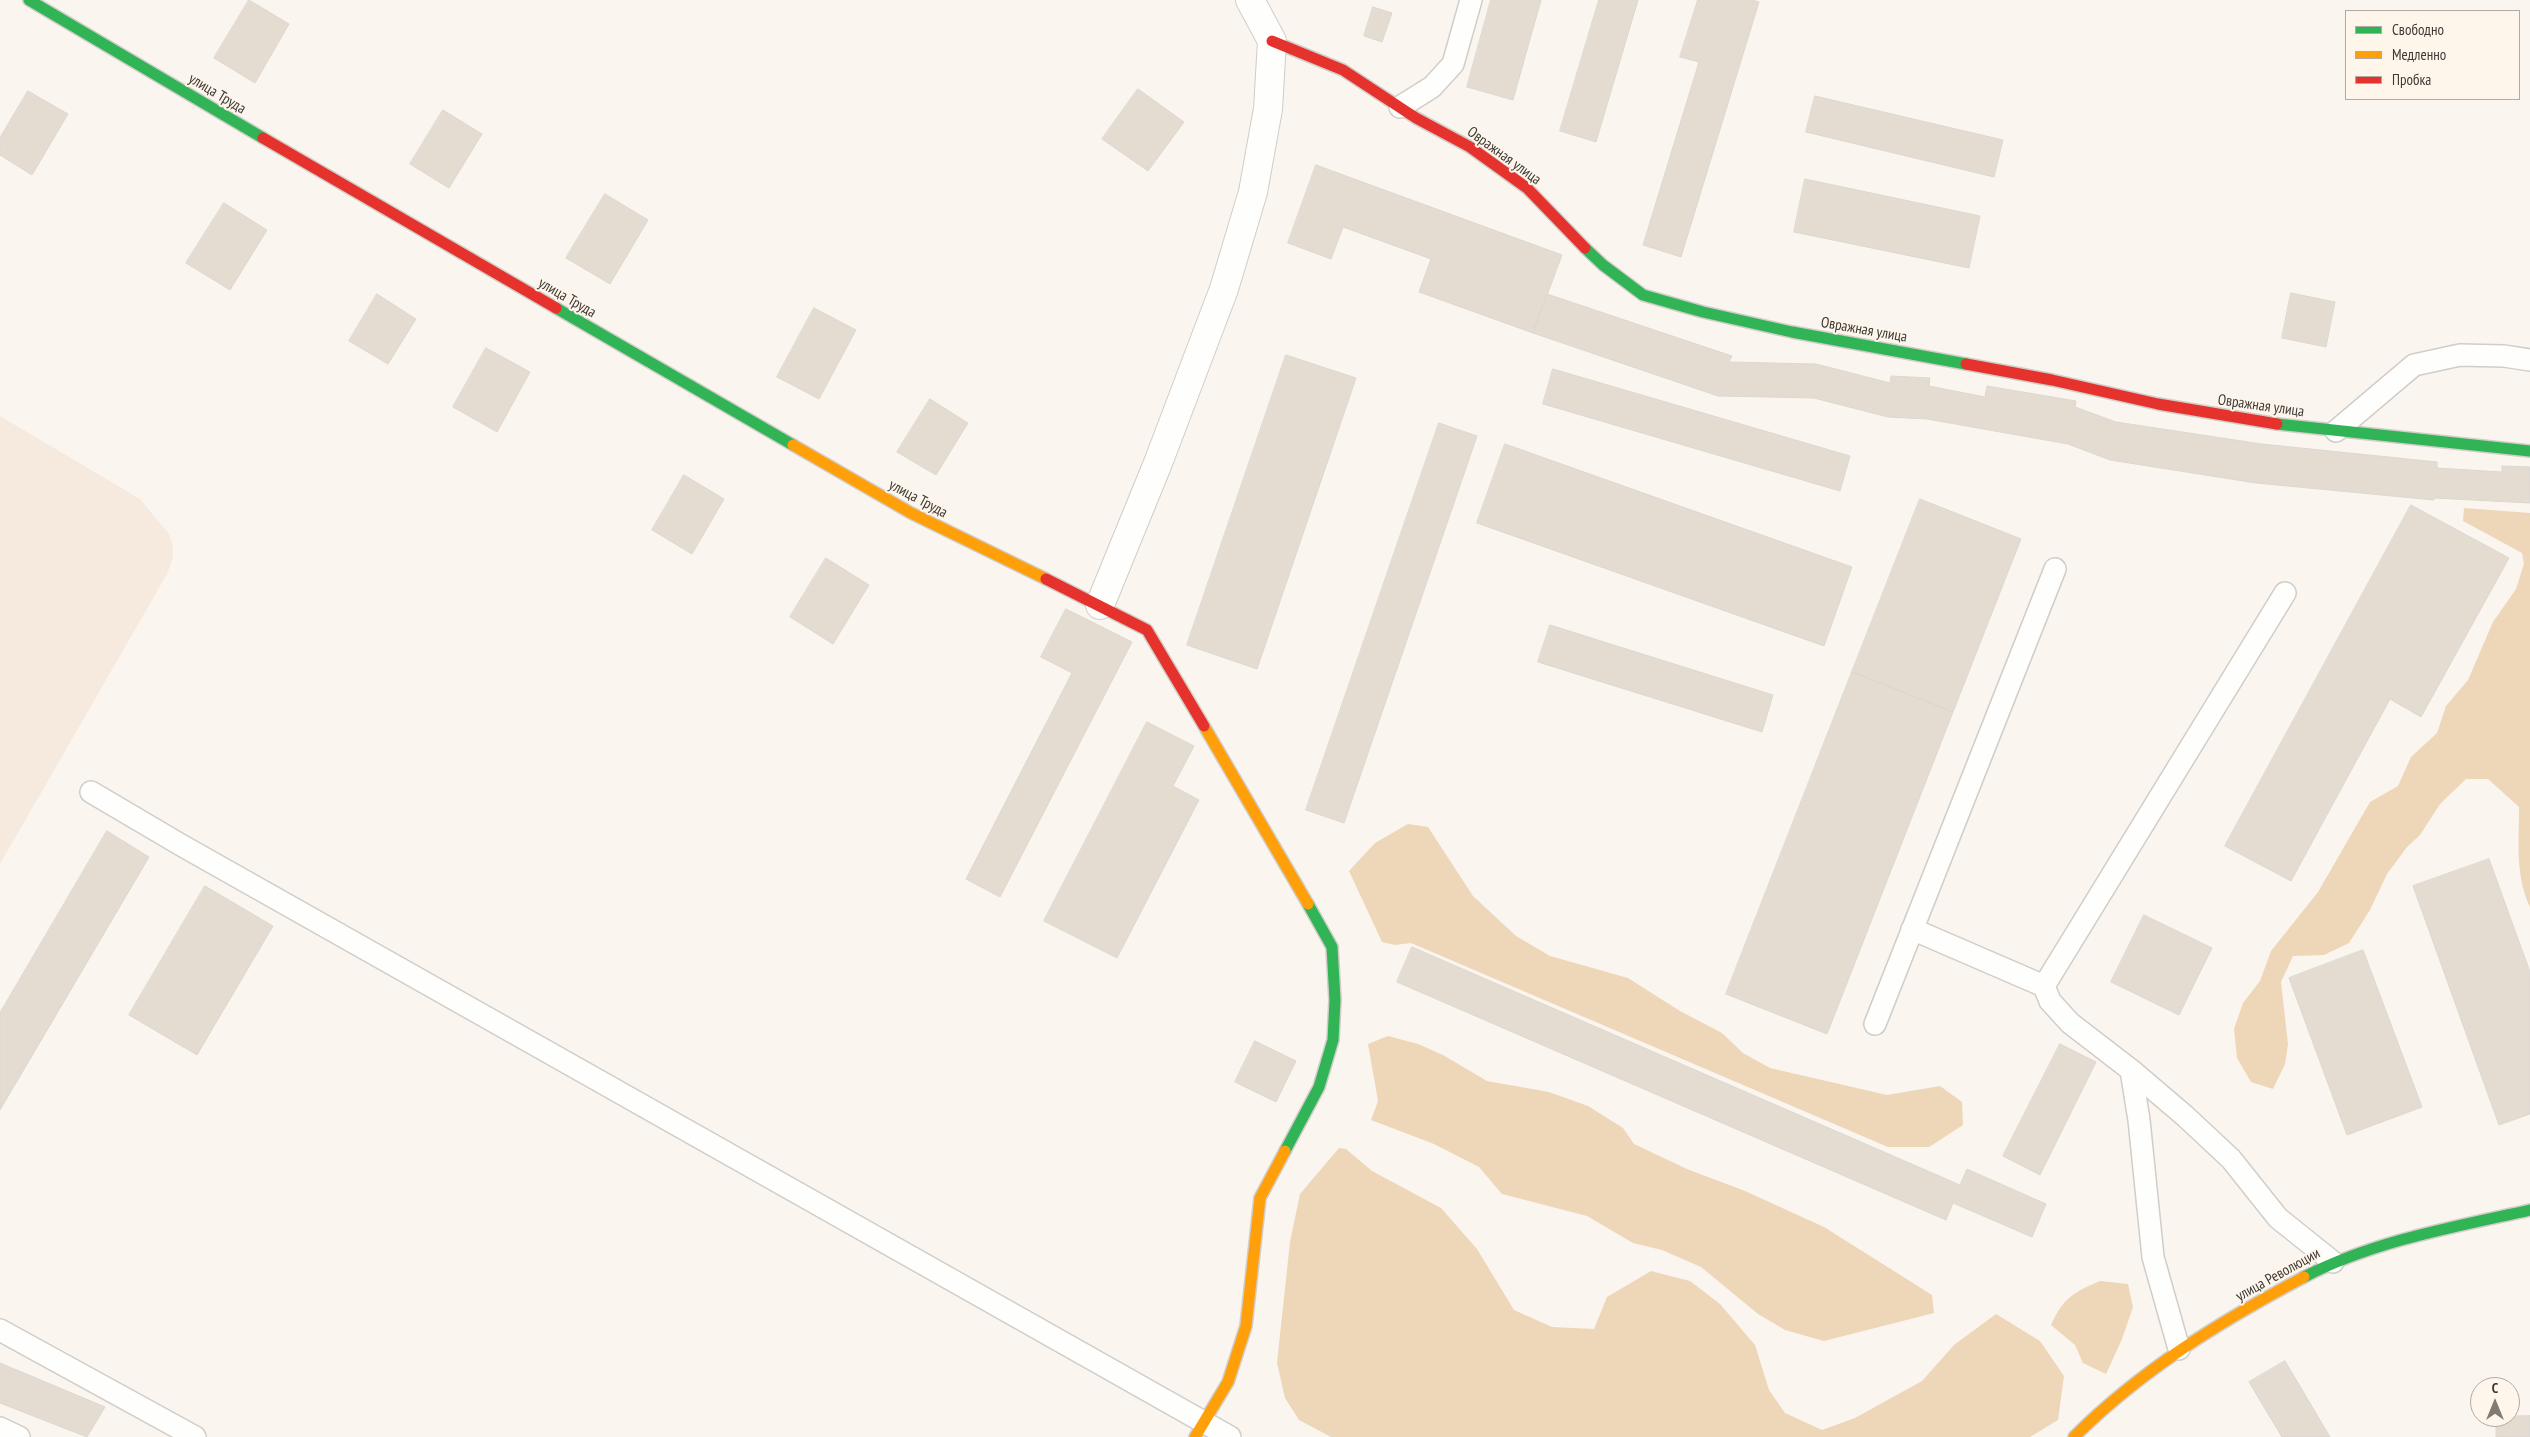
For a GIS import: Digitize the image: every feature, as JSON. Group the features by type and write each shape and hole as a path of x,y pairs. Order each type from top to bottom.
{"street":[{"name":"улица Труда","path":"29,0 298,159 911,513 1100,604 1147,630 1290,872 1332,947 1335,1000 1333,1040 1319,1087 1260,1198 1246,1326 1228,1382 1199,1429"},
{"path":"1100,604 1158,463 1224,289 1253,192 1268,109 1272,41 1250,0"},
{"name":"Овражная улица","path":"1272,41 1343,70 1400,107 1470,147 1526,188 1603,265 1643,295 1703,312 1792,332 2052,380 2158,404 2267,423 2530,451"},
{"name":"улица Революции","path":"2074,1437 2094,1417 2179,1349 2261,1300 2333,1262 2428,1232 2530,1210"}],"lane":[{"path":"1400,107 1432,87 1453,64 1471,0"},
{"path":"2336,431 2414,365 2460,354 2504,356 2530,360"},
{"path":"1875,1024 2055,569"},
{"path":"2044,986 2285,593"},
{"path":"91,792 1199,1429 1230,1437"},
{"path":"1912,929 2044,986 2050,1001 2070,1023 2131,1070 2231,1159 2278,1218 2333,1262"},
{"path":"2131,1070 2139,1120 2153,1257 2179,1349"},
{"path":"0,1330 195,1437"},
{"path":"0,1428 19,1437"}],"shaded area":[{"path":"0,416 140,499 169,534 173,546 173,557 167,574 0,864"},
{"path":"2464,508 2530,513 2530,907 2525,895 2520,870 2519,807 2488,779 2466,779 2440,804 2420,835 2407,847 2387,874 2370,910 2349,943 2324,955 2293,956 2281,982 2288,1044 2285,1064 2273,1089 2251,1082 2237,1058 2234,1029 2243,1003 2260,981 2271,951 2318,892 2370,802 2398,786 2411,757 2437,733 2446,706 2468,680 2493,622 2516,589 2524,564 2522,553 2463,521"},
{"path":"1408,824 1428,827 1473,896 1516,936 1550,956 1628,978 1680,1011 1722,1033 1743,1053 1770,1068 1887,1095 1940,1086 1962,1102 1963,1125 1929,1147 1888,1147 1411,943 1395,945 1382,942 1349,871 1375,843"},
{"path":"1388,1036 1418,1044 1443,1055 1487,1081 1549,1092 1588,1106 1623,1128 1634,1144 1687,1169 1745,1191 1824,1227 1932,1295 1934,1313 1824,1341 1785,1330 1758,1314 1701,1267 1662,1250 1633,1243 1587,1216 1502,1194 1479,1167 1434,1144 1371,1120 1378,1101 1368,1044"},
{"path":"1339,1148 1346,1149 1372,1171 1441,1208 1477,1249 1514,1310 1552,1327 1594,1329 1607,1297 1651,1271 1690,1281 1720,1304 1755,1345 1769,1390 1785,1413 1822,1430 1855,1418 1922,1381 1954,1345 1996,1314 2040,1341 2064,1376 2058,1420 2030,1437 1331,1437 1299,1420 1285,1398 1277,1363 1290,1242 1300,1194"},
{"path":"2100,1281 2128,1284 2133,1307 2122,1339 2106,1374 2083,1363 2075,1345 2051,1325 2060,1308 2070,1297"}],"building":[{"path":"249,0 289,24 255,83 214,58"},
{"path":"1491,0 1541,0 1513,100 1467,87"},
{"path":"1599,0 1638,0 1596,142 1560,131"},
{"path":"1698,0 1752,0 1759,2 1681,257 1643,245 1699,62 1680,57"},
{"path":"1373,7 1392,13 1382,42 1364,36"},
{"path":"1138,89 1184,122 1148,171 1102,139"},
{"path":"28,91 68,114 32,175 0,155 0,138"},
{"path":"1815,96 2003,140 1994,177 1806,132"},
{"path":"443,110 482,134 449,188 410,164"},
{"path":"1316,165 1562,255 1533,333 1419,292 1431,259 1343,227 1331,259 1288,243"},
{"path":"1805,179 1980,216 1969,268 1794,232"},
{"path":"605,194 648,220 610,284 566,258"},
{"path":"224,203 267,230 230,290 186,263"},
{"path":"2291,293 2335,302 2326,347 2282,338"},
{"path":"377,294 416,319 388,364 349,341"},
{"path":"1547,294 1732,356 1729,362 1816,364 1890,383 1891,376 1930,378 1929,386 1985,397 1987,386 2076,401 2075,407 2116,422 2262,444 2437,462 2437,468 2502,472 2502,466 2530,467 2530,503 2434,498 2434,500 2256,483 2110,460 2068,444 1927,419 1888,417 1814,398 1718,396 1533,333"},
{"path":"814,308 856,330 819,399 777,377"},
{"path":"486,348 530,372 497,432 453,407"},
{"path":"1286,355 1356,378 1257,669 1187,645"},
{"path":"1553,369 1850,456 1840,491 1543,404"},
{"path":"930,399 968,423 936,475 897,452"},
{"path":"1439,423 1477,436 1344,823 1306,810"},
{"path":"1505,444 1852,567 1824,646 1477,523"},
{"path":"684,475 724,499 692,554 652,530"},
{"path":"1920,499 2021,539 1953,712 1852,672"},
{"path":"2411,505 2509,558 2421,717 2390,699 2291,881 2225,846"},
{"path":"826,558 869,585 833,644 790,617"},
{"path":"1066,609 1132,642 1000,897 966,879 1072,673 1041,657"},
{"path":"1550,625 1773,695 1762,732 1538,662"},
{"path":"1852,672 1953,712 1827,1034 1726,994"},
{"path":"1147,722 1194,746 1173,786 1199,800 1117,958 1044,921"},
{"path":"107,831 149,857 0,1110 0,1013"},
{"path":"2489,859 2530,972 2530,1114 2499,1125 2413,886"},
{"path":"205,886 273,926 197,1055 129,1015"},
{"path":"2144,915 2212,948 2179,1015 2111,982"},
{"path":"1412,947 1960,1185 1967,1169 2046,1204 2032,1237 1953,1203 1946,1220 1397,982"},
{"path":"2363,950 2422,1107 2347,1135 2289,978"},
{"path":"1255,1041 1296,1061 1276,1102 1235,1082"},
{"path":"2060,1044 2096,1062 2040,1175 2003,1156"},
{"path":"2285,1361 2330,1437 2282,1437 2249,1382"},
{"path":"0,1363 105,1407 87,1437 0,1403"},
{"path":"2520,1416 2530,1416 2530,1437 2496,1437 2496,1427 2520,1427"}],"traffic: fast":[{"path":"29,0 263,138"},
{"path":"1585,248 1603,265 1643,295 1703,312 1792,332 1966,364"},
{"path":"556,308 793,445"},
{"path":"2277,424 2530,451"},
{"path":"1285,1151 1319,1087 1333,1040 1335,1000 1332,947 1308,904"},
{"path":"2304,1277 2331,1264 2386,1244 2443,1229 2530,1210"}],"traffic: slow":[{"path":"793,445 911,513 1046,579"},
{"path":"1204,726 1308,904"},
{"path":"1195,1437 1228,1382 1246,1326 1260,1198 1285,1151"},
{"path":"2074,1437 2127,1390 2183,1348 2242,1311 2304,1277"}],"traffic: jam":[{"path":"1272,41 1343,70 1416,118 1470,147 1527,188 1585,248"},
{"path":"263,138 556,308"},
{"path":"1966,364 2052,380 2158,404 2277,424"},
{"path":"1046,579 1147,630 1204,726"}]}
